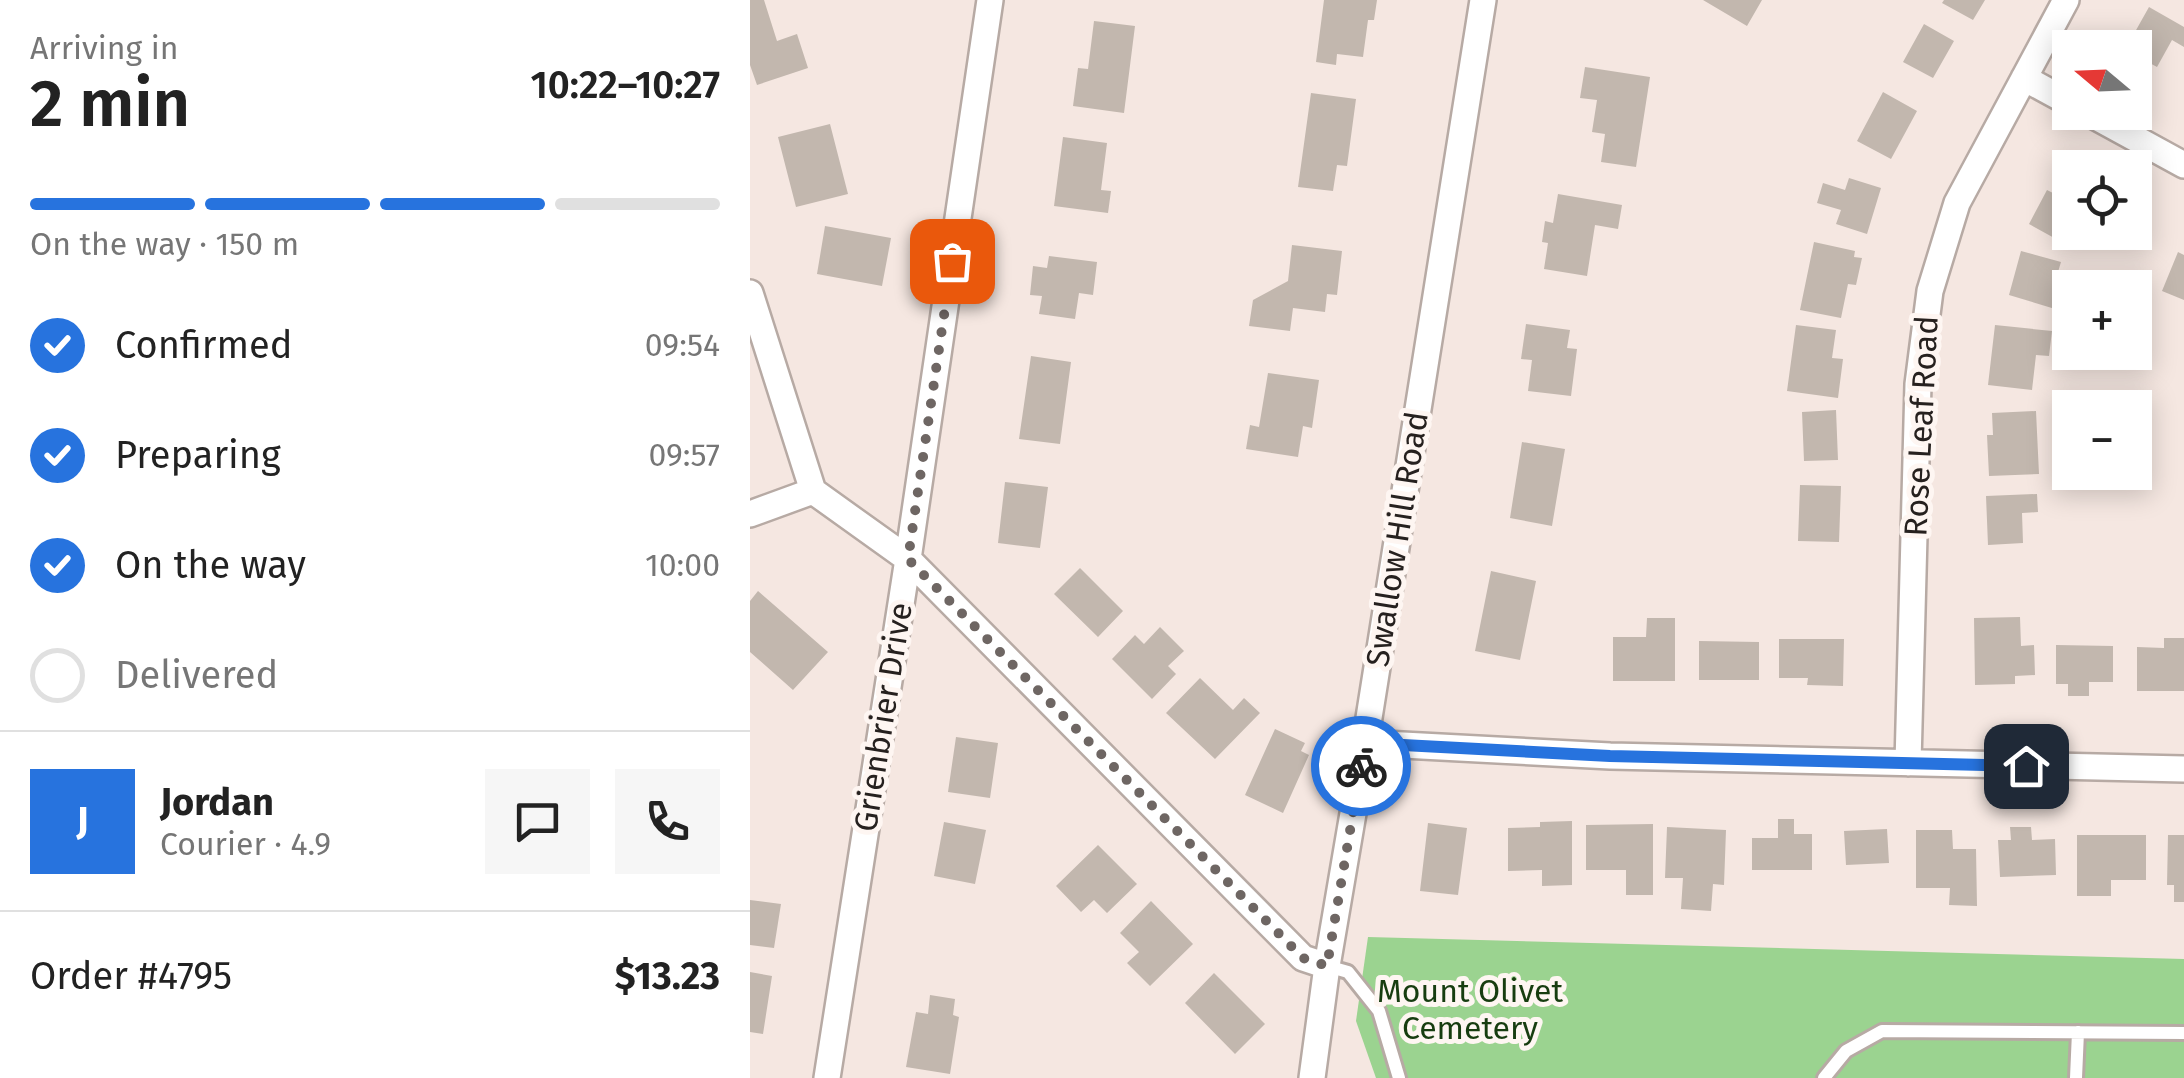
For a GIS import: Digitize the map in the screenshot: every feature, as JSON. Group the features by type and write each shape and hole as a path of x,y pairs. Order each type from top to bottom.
{"street":[{"name":"Grienbrier Drive","path":"827,1078 990,0"},
{"name":"Swallow Hill Road","path":"1312,1078 1482,0"},
{"name":"Rose Leaf Road","path":"1908,763 1918,384 1930,290 1957,203 2066,0"},
{"path":"2024,78 2052,93"},
{"path":"2120,130 2184,165"},
{"path":"750,293 813,491 908,559 1303,958 1327,966"},
{"path":"750,514 813,491"},
{"path":"1365,743 1610,756 2184,769"}],"lane":[{"path":"1327,966 1348,972 1379,1011 1399,1078"},
{"path":"1824,1078 1846,1052 1882,1030 2184,1034"},
{"path":"2076,1078 2078,1032"}],"green space":[{"name":"Mount Olivet Cemetery","path":"1368,937 2184,959 2184,1078 1376,1078 1356,1021"}],"building":[{"path":"750,0 764,0 777,41 797,34 808,68 757,85 750,65"},
{"path":"1324,0 1377,0 1374,20 1368,20 1363,57 1337,54 1336,65 1316,62"},
{"path":"1703,0 1762,0 1747,26"},
{"path":"1985,0 1973,20 1942,3"},
{"path":"2149,7 2184,27 2184,47 2172,40 2157,67 2152,64 2152,30 2136,30"},
{"path":"1094,21 1135,26 1124,113 1073,106 1078,68 1088,69"},
{"path":"1924,24 1954,41 1933,78 1903,62"},
{"path":"1585,67 1650,77 1636,167 1601,162 1605,134 1592,132 1597,100 1580,98"},
{"path":"1883,92 1917,111 1891,159 1857,141"},
{"path":"1311,93 1356,99 1347,166 1337,165 1333,191 1298,187"},
{"path":"830,124 848,194 796,207 778,137"},
{"path":"1063,137 1107,143 1101,190 1111,191 1108,213 1054,206"},
{"path":"1849,178 1881,188 1867,234 1836,224 1841,210 1817,203 1823,183 1845,190"},
{"path":"2047,190 2052,192 2052,237 2029,224"},
{"path":"1558,194 1622,205 1618,229 1595,225 1587,276 1544,269 1548,243 1542,242 1545,221 1553,223"},
{"path":"825,226 891,238 882,286 817,274"},
{"path":"1814,242 1855,251 1854,257 1862,258 1856,285 1848,284 1841,318 1800,310"},
{"path":"1292,245 1342,251 1337,295 1327,294 1325,312 1293,308 1290,331 1249,326 1253,300 1288,281"},
{"path":"2021,251 2061,262 2059,270 2052,270 2052,308 2009,295"},
{"path":"2178,252 2184,255 2184,300 2162,291"},
{"path":"1049,256 1097,262 1093,295 1079,293 1075,319 1039,314 1042,296 1030,295 1033,266 1047,268"},
{"path":"1526,324 1570,330 1567,348 1577,349 1571,396 1528,391 1532,360 1521,359"},
{"path":"1796,325 1836,330 1832,358 1843,359 1838,398 1787,391"},
{"path":"1995,325 2052,331 2049,356 2036,355 2032,390 1988,385"},
{"path":"1031,356 1071,362 1060,444 1019,439"},
{"path":"1268,373 1319,380 1312,428 1303,426 1298,457 1246,449 1250,425 1259,427"},
{"path":"1836,410 1838,460 1804,461 1802,412"},
{"path":"2036,411 2039,474 1989,476 1987,435 1993,435 1992,413"},
{"path":"1522,442 1565,449 1552,526 1510,518"},
{"path":"1005,482 1048,487 1040,548 998,543"},
{"path":"1800,485 1841,486 1839,542 1798,541"},
{"path":"2037,494 2038,512 2022,513 2023,543 1988,545 1986,496"},
{"path":"1080,568 1123,611 1098,637 1054,594"},
{"path":"1491,571 1536,581 1520,660 1475,651"},
{"path":"758,591 828,652 793,690 750,652 750,601"},
{"path":"2020,617 2021,646 2034,645 2035,675 2015,676 2015,684 1975,685 1974,618"},
{"path":"1647,618 1675,618 1675,681 1613,681 1613,637 1646,637"},
{"path":"1160,627 1184,651 1168,666 1176,674 1152,699 1112,659 1135,635 1144,644"},
{"path":"2164,638 2184,638 2184,691 2137,691 2137,647 2164,648"},
{"path":"1779,639 1844,639 1843,686 1807,685 1808,678 1779,678"},
{"path":"1699,641 1759,642 1759,680 1699,680"},
{"path":"2056,645 2113,646 2113,682 2089,682 2089,696 2068,696 2068,684 2056,684"},
{"path":"1200,678 1233,710 1244,698 1260,713 1215,759 1166,713"},
{"path":"1275,729 1305,743 1301,751 1309,755 1283,813 1245,795"},
{"path":"956,737 998,743 990,798 948,792"},
{"path":"1778,819 1794,819 1794,834 1812,834 1812,870 1752,870 1752,838 1778,838"},
{"path":"1572,821 1572,885 1542,886 1542,870 1508,871 1508,828"},
{"path":"944,822 986,830 975,884 934,876"},
{"path":"1428,823 1467,828 1458,895 1420,891"},
{"path":"1653,824 1653,895 1626,895 1626,870 1586,870 1586,825"},
{"path":"1667,827 1726,830 1724,885 1713,884 1711,911 1681,909 1683,878 1665,878"},
{"path":"2010,827 2031,827 2032,840 2055,839 2056,875 2000,877 1998,840 2011,840"},
{"path":"1887,829 1889,863 1846,865 1844,831"},
{"path":"1916,830 1952,830 1953,849 1976,849 1977,906 1949,905 1950,888 1916,888"},
{"path":"2077,835 2146,835 2146,880 2111,880 2111,896 2077,896"},
{"path":"2168,835 2184,835 2184,902 2174,902 2174,885 2167,885"},
{"path":"1098,845 1137,884 1107,913 1094,900 1081,912 1056,886"},
{"path":"750,900 781,904 774,948 750,945"},
{"path":"1151,901 1193,944 1150,986 1127,963 1139,952 1120,933"},
{"path":"750,972 772,976 763,1034 750,1032"},
{"path":"1214,973 1265,1024 1235,1054 1185,1003"},
{"path":"930,995 955,999 953,1015 959,1017 950,1074 906,1067 916,1012 928,1014"}],"way so far":[{"path":"952,261 908,559 1303,958 1327,966 1361,766"}],"route":[{"path":"1361,766 1365,743 1610,756 2026,766"}]}
